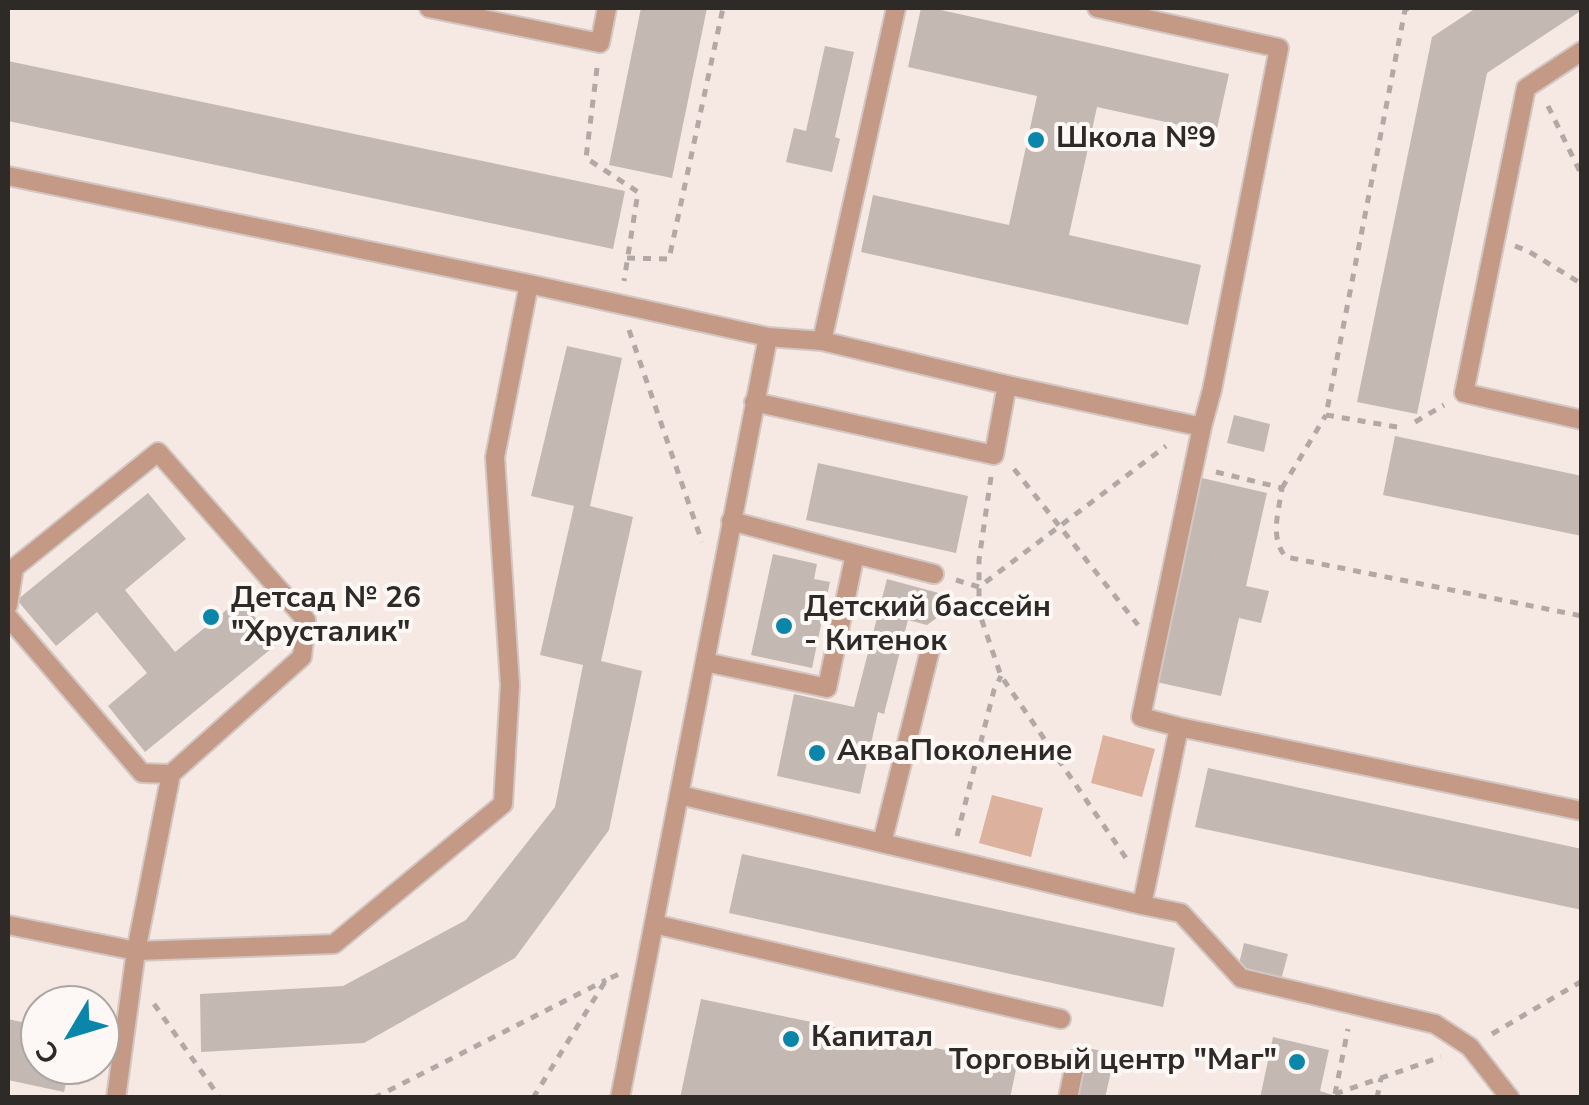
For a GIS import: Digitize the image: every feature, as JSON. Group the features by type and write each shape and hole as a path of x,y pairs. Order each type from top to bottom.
{"lane":[{"path":"429,8 600,42 607,8"},
{"path":"822,341 896,8"},
{"path":"1096,8 1279,48 1212,390 1197,426 1194,466 1140,717 1582,811"},
{"path":"1582,51 1526,88 1464,393 1582,420"},
{"path":"8,176 768,336 822,341 1197,426"},
{"path":"8,925 136,951 334,944 503,804 510,685 495,457 529,284"},
{"path":"620,1098 768,336"},
{"path":"754,402 995,450 1007,386"},
{"path":"8,605 14,568 158,452 306,620 302,658 171,774 136,951 116,1098"},
{"path":"731,521 934,574"},
{"path":"705,662 828,688 856,554"},
{"path":"8,617 142,773 171,774"},
{"path":"882,843 930,650"},
{"path":"1142,905 1179,727"},
{"path":"680,795 1181,913 1240,978 1435,1024 1470,1047 1510,1098"},
{"path":"654,924 1061,1019"},
{"path":"1068,1098 1076,1059"}],"path":[{"path":"627,258 669,259 723,8"},
{"path":"1409,8 1404,10 1326,415 1282,488 1277,546 1286,557 1582,616"},
{"path":"600,42 586,158 638,192 620,304 718,588"},
{"path":"1536,82 1582,176"},
{"path":"1495,238 1528,251 1582,284"},
{"path":"1415,422 1464,393"},
{"path":"1326,415 1397,427"},
{"path":"979,588 1197,426"},
{"path":"995,450 1156,646"},
{"path":"995,450 979,560 979,612 1001,676 1127,859"},
{"path":"1194,466 1282,488"},
{"path":"934,574 979,588"},
{"path":"952,859 994,690 1001,676"},
{"path":"374,1098 646,962"},
{"path":"133,973 220,1098"},
{"path":"534,1098 606,980"},
{"path":"1335,1094 1352,1006"},
{"path":"1377,1098 1381,1078"}],"shaded area":[{"path":"1103,735 1155,749 1142,797 1091,783"},
{"path":"992,795 1043,808 1031,857 979,843"}],"building":[{"path":"641,8 707,8 672,178 609,165"},
{"path":"921,8 1229,74 1216,133 1097,107 1069,235 1201,265 1188,325 861,252 873,195 1009,225 1037,96 908,67"},
{"path":"1476,8 1582,10 1487,73 1417,414 1357,402 1432,37"},
{"path":"825,46 854,52 835,137 840,139 832,172 786,162 794,128 806,131"},
{"path":"8,61 625,191 613,249 8,121"},
{"path":"567,346 622,358 590,506 633,517 601,661 642,671 609,830 515,958 364,1043 201,1052 200,994 343,986 466,920 555,807 583,665 540,655 574,506 531,496"},
{"path":"1234,415 1270,424 1264,452 1227,443"},
{"path":"1395,436 1582,476 1582,536 1383,495"},
{"path":"818,463 968,496 956,553 806,520"},
{"path":"1202,478 1267,493 1246,586 1269,591 1261,623 1239,618 1221,696 1156,682"},
{"path":"148,493 186,539 125,590 175,652 240,599 277,644 145,752 108,706 147,673 97,612 56,646 17,600"},
{"path":"773,554 817,564 814,579 830,582 812,668 751,655"},
{"path":"887,579 946,595 942,614 927,625 908,620 884,714 878,712 860,794 777,776 794,694 854,707"},
{"path":"1208,768 1582,849 1582,910 1195,827"},
{"path":"742,854 1175,948 1163,1007 729,913"},
{"path":"1244,943 1288,954 1281,980 1238,968"},
{"name":"Капитал","path":"701,999 1017,1065 1010,1098 680,1098"},
{"path":"8,1019 20,1022 20,1083 8,1080"},
{"name":"Торговый центр \"Маг\"","path":"1273,1037 1329,1050 1320,1091 1342,1098 1260,1098"},
{"path":"1088,1048 1115,1054 1105,1098 1077,1098"},
{"path":"31,1085 66,1085 64,1092"}],"place":[{"name":"Школа №9","path":"1036,140"},
{"name":"Детсад № 26 \"Хрусталик\"","path":"211,617"},
{"name":"Детский бассейн - Китенок","path":"784,626"},
{"name":"АкваПоколение","path":"817,753"},
{"name":"Капитал","path":"791,1039"},
{"name":"Торговый центр \"Маг\"","path":"1297,1062"}]}
